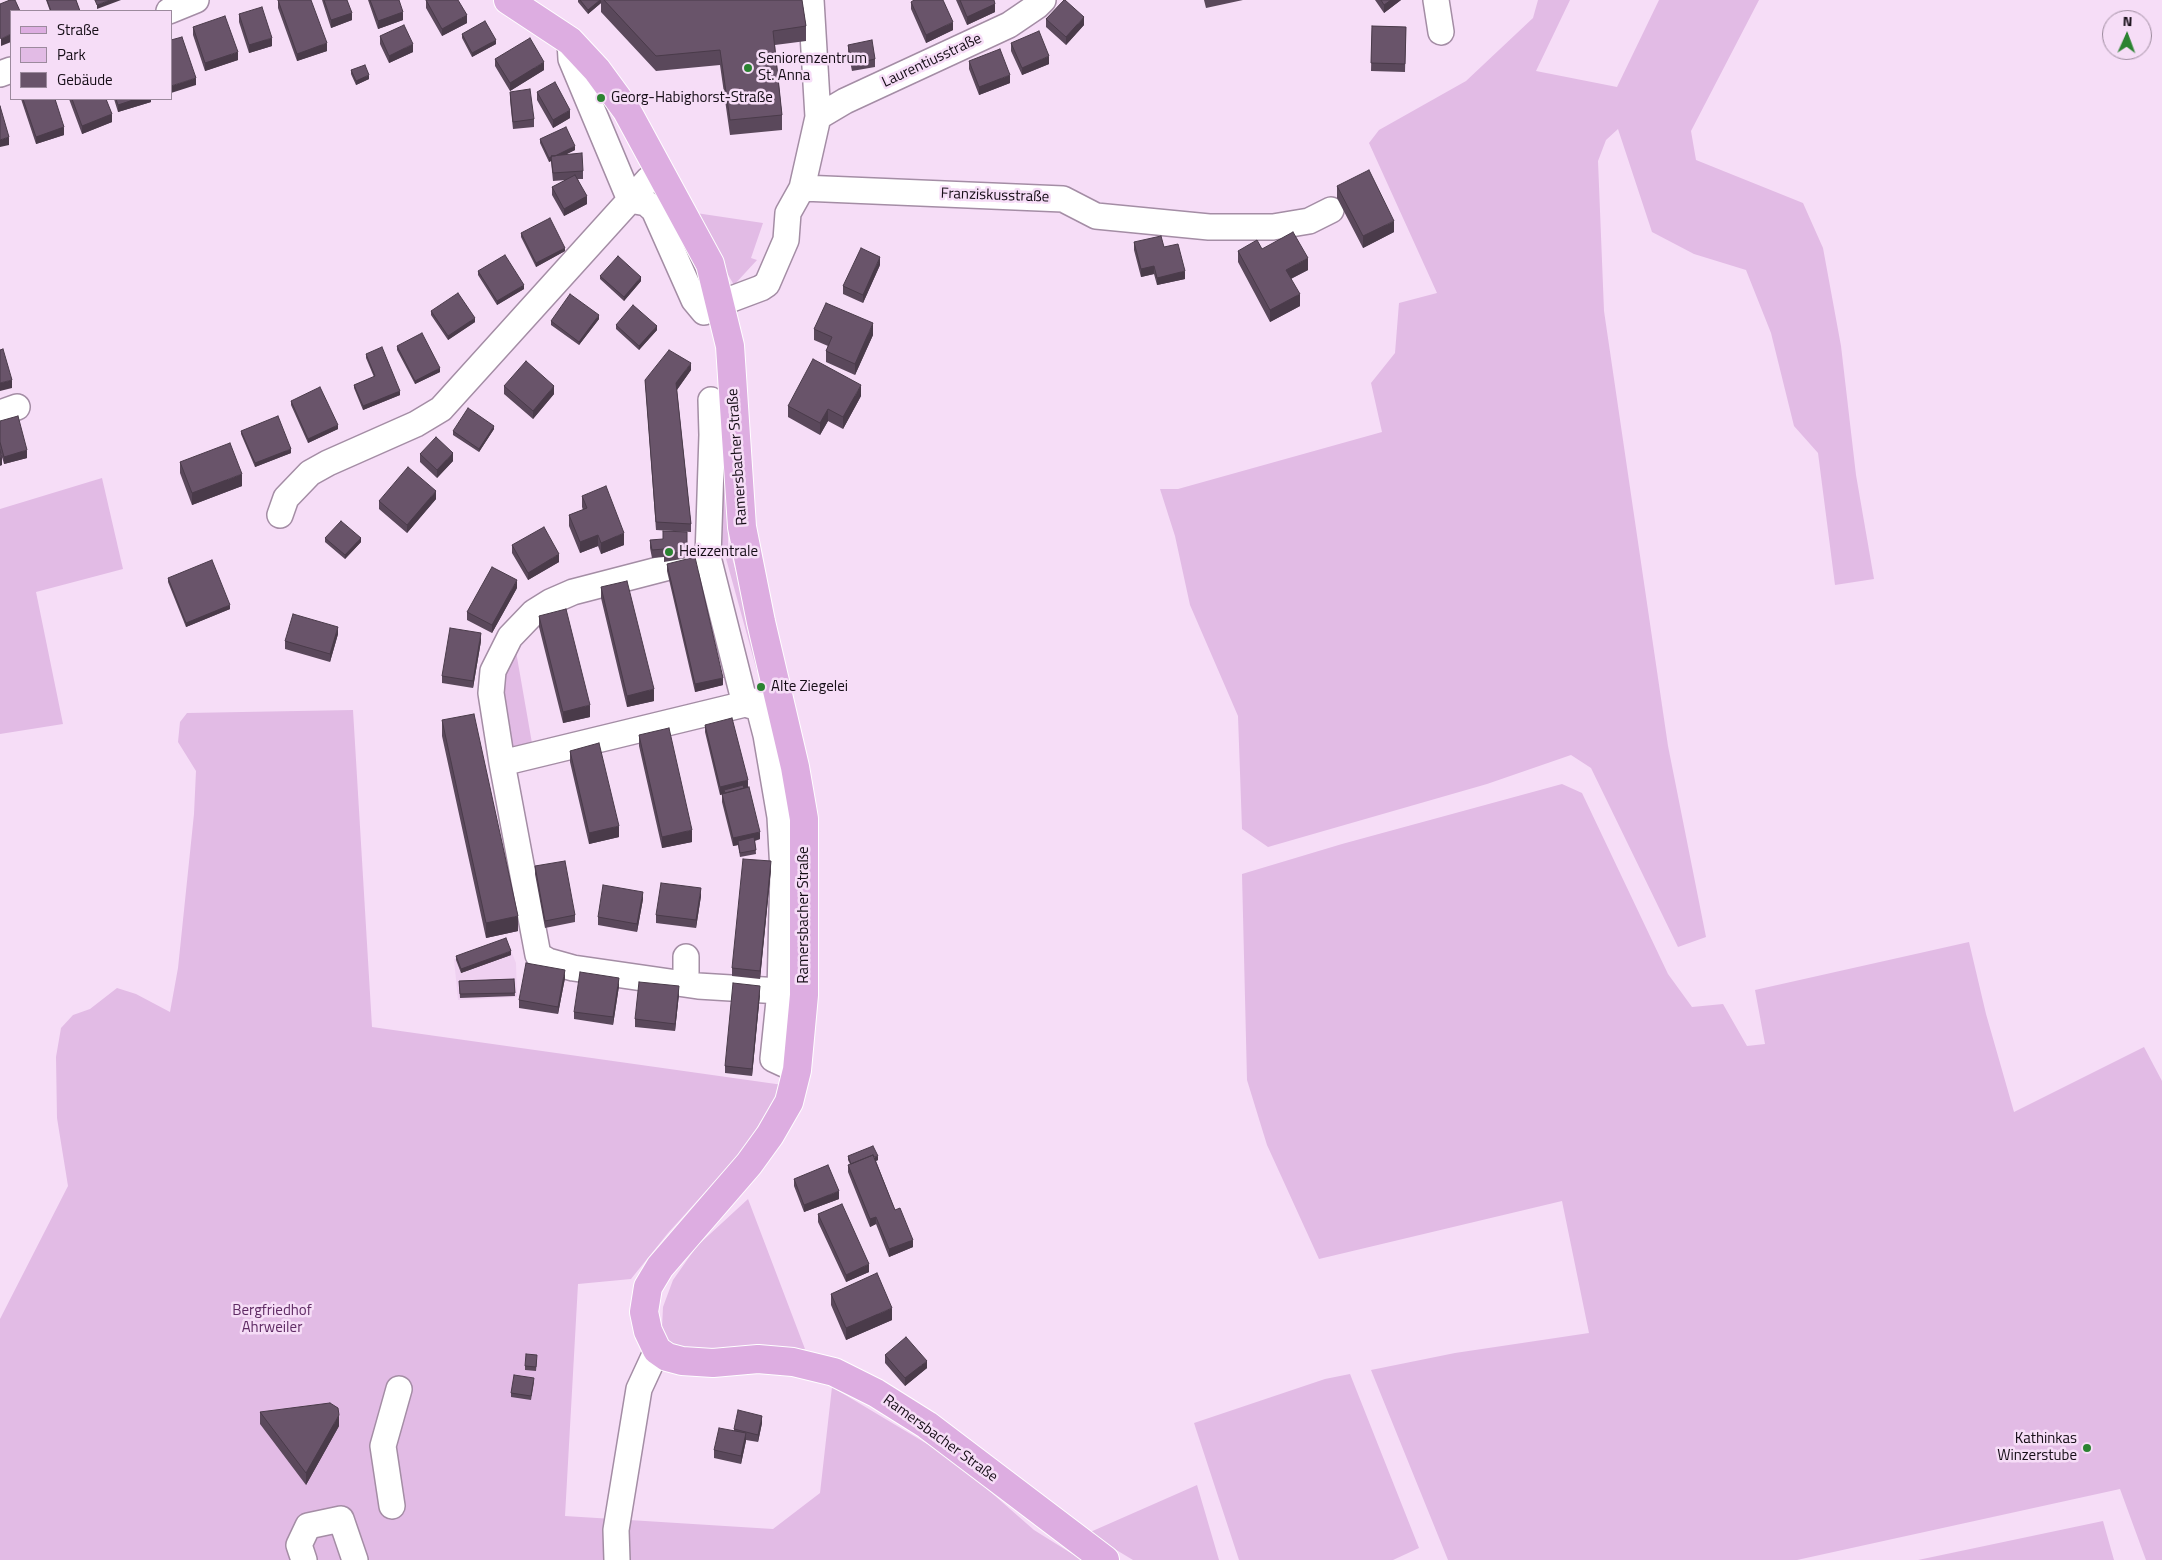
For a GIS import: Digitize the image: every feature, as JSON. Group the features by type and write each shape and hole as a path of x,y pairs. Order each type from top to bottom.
{"main road":[{"name":"Ramersbacher Straße","path":"508,0 570,42 597,70 627,111 710,264 712,308 730,346 742,527 795,767 804,819 804,995 797,1070 789,1102 770,1135 749,1164 660,1267 648,1287 644,1312 648,1331 657,1350 667,1357 682,1361 713,1363 758,1359 793,1362 834,1372 876,1393 927,1425 1106,1560"}],"street":[{"path":"171,10 196,0"},
{"path":"630,200 646,203 654,210 694,300 712,308 767,284 786,240 788,213 802,188 818,118 811,0"},
{"name":"Laurentiusstraße","path":"818,118 845,101 1009,25 1037,6 1042,0"},
{"path":"1436,0 1441,32"},
{"path":"570,42 571,59 630,200"},
{"path":"280,515 286,498 297,484 310,473 416,424 441,409 649,179 660,171"},
{"name":"Franziskusstraße","path":"802,188 1063,199 1096,216 1209,227 1282,225 1309,221 1331,210"},
{"path":"711,400 712,436 708,558 745,704"},
{"path":"708,558 644,564 550,602 534,612 510,637 493,672 491,693 502,763 538,955 548,962 573,968 686,984 780,991"},
{"path":"502,763 778,696"},
{"path":"745,704 759,708 766,735 780,817 783,871 780,991 773,1059 797,1070"},
{"path":"686,957 686,984"},
{"path":"617,1560 616,1530 639,1389 657,1350"},
{"path":"392,1506 383,1446 399,1389"},
{"path":"304,1560 299,1545 308,1526 341,1519 352,1559"}],"shaded area":[{"path":"507,940 516,963 517,997 458,1000 454,959"}],"green space":[{"path":"1538,0 1570,0 1536,71 1617,87 1659,0 1759,0 1691,131 1696,160 1803,203 1823,248 1841,346 1856,475 1874,579 1835,585 1818,453 1794,426 1771,333 1746,270 1694,254 1652,232 1618,129 1606,140 1598,161 1604,311 1668,746 1706,937 1678,947 1591,768 1571,755 1487,784 1268,847 1242,829 1238,716 1190,605 1175,536 1160,489 1178,489 1382,432 1371,383 1395,353 1399,303 1437,293 1369,143 1379,130 1466,81 1533,18"},
{"path":"696,213 763,223 751,258 757,260 734,285 717,256"},
{"path":"723,423 727,423 728,543 763,670 757,671 722,544"},
{"path":"102,478 123,569 36,592 63,724 0,734 0,509"},
{"path":"514,640 533,749 504,755 495,693"},
{"name":"Bergfriedhof Ahrweiler","path":"353,710 372,1027 783,1085 744,1149 668,1233 631,1279 578,1284 565,1516 773,1529 820,1493 832,1387 954,1460 1034,1530 1082,1560 0,1560 0,1319 68,1186 57,1118 56,1057 61,1028 73,1015 90,1009 117,988 136,994 170,1012 178,968 194,814 196,771 178,742 180,722 187,713"},
{"path":"1562,784 1582,793 1668,974 1692,1007 1723,1004 1747,1046 1765,1044 1755,990 1969,942 1986,1014 2014,1112 2144,1047 2162,1081 2162,1560 2146,1560 2120,1489 1797,1560 1448,1560 1371,1370 1455,1353 1589,1333 1562,1201 1319,1259 1267,1145 1247,1080 1242,874 1342,844"},
{"path":"748,1199 805,1349 683,1349 669,1342 662,1328 663,1307 673,1280 697,1246"},
{"path":"1350,1374 1419,1548 1393,1560 1239,1560 1194,1423 1325,1379"},
{"path":"1197,1485 1219,1560 1133,1560 1088,1533"},
{"path":"2103,1521 2114,1560 1918,1560"}],"building":[{"path":"15,0 20,10 10,10 10,34 1,39 0,37 0,4"},
{"path":"47,0 76,0 80,10 51,10"},
{"path":"95,0 110,0 97,5"},
{"path":"278,0 311,0 327,43 297,54"},
{"path":"324,0 347,0 352,13 331,20"},
{"path":"370,0 399,0 403,12 378,21"},
{"path":"426,0 458,0 467,15 442,29"},
{"path":"580,0 600,0 588,10"},
{"name":"Seniorenzentrum St. Anna","path":"604,0 802,0 806,26 773,31 782,115 730,120 720,50 656,56"},
{"path":"914,0 943,0 953,22 926,35 911,2"},
{"path":"960,0 994,0 995,4 967,17"},
{"path":"1064,0 1084,17 1066,37 1046,19"},
{"path":"1381,0 1391,0 1384,5"},
{"path":"262,7 272,38 249,45 239,14"},
{"path":"225,16 238,52 205,63 193,27"},
{"path":"485,21 496,40 472,53 462,34"},
{"path":"404,25 413,44 389,56 380,36"},
{"path":"1372,26 1406,27 1405,64 1371,63"},
{"path":"1039,31 1049,56 1022,68 1011,43"},
{"path":"182,37 196,78 172,86 172,40"},
{"path":"530,38 544,62 510,83 495,59"},
{"path":"872,40 875,59 852,64 848,45"},
{"path":"1000,49 1010,75 979,87 969,61"},
{"path":"365,65 369,75 356,81 351,70"},
{"path":"555,82 570,110 553,120 537,92"},
{"path":"530,89 534,119 513,122 510,92"},
{"path":"23,100 55,100 64,127 36,137"},
{"path":"72,100 106,100 112,114 82,126"},
{"path":"116,100 133,100 118,105"},
{"path":"0,106 9,137 0,140"},
{"path":"566,127 575,146 549,158 540,139"},
{"path":"582,153 583,171 553,173 551,156"},
{"path":"1369,170 1394,221 1363,236 1337,186"},
{"path":"575,175 587,196 564,209 552,187"},
{"path":"550,218 565,248 536,263 521,233"},
{"path":"1293,232 1308,258 1286,270 1300,294 1270,310 1238,251 1257,240 1262,249"},
{"path":"1161,236 1164,247 1178,244 1185,271 1157,278 1154,266 1141,269 1134,242"},
{"path":"861,248 880,257 863,295 843,286"},
{"path":"505,255 524,285 497,301 478,271"},
{"path":"618,256 641,277 624,297 600,276"},
{"path":"458,293 475,318 448,336 431,311"},
{"path":"570,294 599,315 579,342 551,321"},
{"path":"826,303 873,323 855,364 826,351 832,337 814,329"},
{"path":"633,305 657,326 639,346 616,325"},
{"path":"422,333 440,368 415,381 397,346"},
{"path":"382,347 400,391 363,406 354,385 375,376 366,354"},
{"path":"3,349 12,380 0,383 0,350"},
{"path":"669,350 691,363 676,383 691,524 656,522 645,380"},
{"path":"813,359 861,385 843,417 828,409 820,423 788,406"},
{"path":"526,361 554,386 533,411 504,386"},
{"path":"320,387 338,425 308,439 291,401"},
{"path":"468,408 494,426 479,449 453,431"},
{"path":"18,416 27,450 4,457 0,442 0,421"},
{"path":"278,416 291,449 255,463 241,431"},
{"path":"436,437 453,453 437,470 420,454"},
{"path":"230,443 242,474 192,493 180,462"},
{"path":"408,467 436,491 407,525 379,501"},
{"path":"606,486 624,533 601,543 598,535 580,542 569,515 587,508 582,496"},
{"path":"341,521 361,538 345,555 325,538"},
{"path":"544,527 559,554 528,573 512,545"},
{"path":"663,531 687,532 687,551 664,555 664,549 652,550 650,540 663,539"},
{"path":"695,557 723,678 695,684 667,564"},
{"path":"212,560 230,605 186,623 168,578"},
{"path":"492,567 517,580 492,625 467,612"},
{"path":"627,581 654,689 627,696 601,587"},
{"path":"566,609 590,705 563,712 539,616"},
{"path":"293,614 338,627 330,654 285,641"},
{"path":"450,628 481,633 473,681 442,676"},
{"path":"474,714 518,916 486,923 442,720"},
{"path":"732,718 748,780 720,787 705,725"},
{"path":"669,728 692,830 662,837 639,735"},
{"path":"599,743 619,826 589,833 570,751"},
{"path":"743,785 744,788 725,793 724,790"},
{"path":"749,787 760,832 733,838 722,794"},
{"path":"754,837 756,850 740,853 738,841"},
{"path":"743,859 771,861 760,971 732,968"},
{"path":"565,861 575,915 545,921 535,866"},
{"path":"661,883 701,888 696,920 656,915"},
{"path":"603,885 643,892 637,924 598,917"},
{"path":"506,938 511,951 461,969 456,956"},
{"path":"526,963 565,970 558,1007 519,1000"},
{"path":"580,972 619,978 613,1017 574,1012"},
{"path":"514,979 515,993 460,994 459,981"},
{"path":"639,982 679,986 675,1024 635,1019"},
{"path":"733,983 760,986 752,1069 725,1066"},
{"path":"873,1146 878,1156 874,1157 873,1155 851,1164 848,1156"},
{"path":"873,1155 895,1210 900,1208 913,1240 889,1249 876,1217 870,1219 848,1165"},
{"path":"828,1165 839,1191 804,1205 794,1179"},
{"path":"842,1204 869,1264 846,1275 818,1214"},
{"path":"877,1273 892,1308 846,1328 831,1294"},
{"path":"906,1337 927,1361 905,1378 885,1355"},
{"path":"526,1354 537,1355 536,1367 525,1366"},
{"path":"514,1375 534,1378 531,1396 511,1393"},
{"path":"330,1403 338,1408 339,1415 306,1473 260,1412"},
{"path":"738,1410 762,1416 758,1435 734,1429"},
{"path":"719,1428 746,1433 741,1456 714,1450"}],"place":[{"name":"Seniorenzentrum St. Anna","path":"748,68"},
{"name":"Georg-Habighorst-Straße","path":"601,98"},
{"name":"Heizzentrale","path":"669,552"},
{"name":"Alte Ziegelei","path":"761,687"},
{"name":"Kathinkas Winzerstube","path":"2087,1448"}]}
